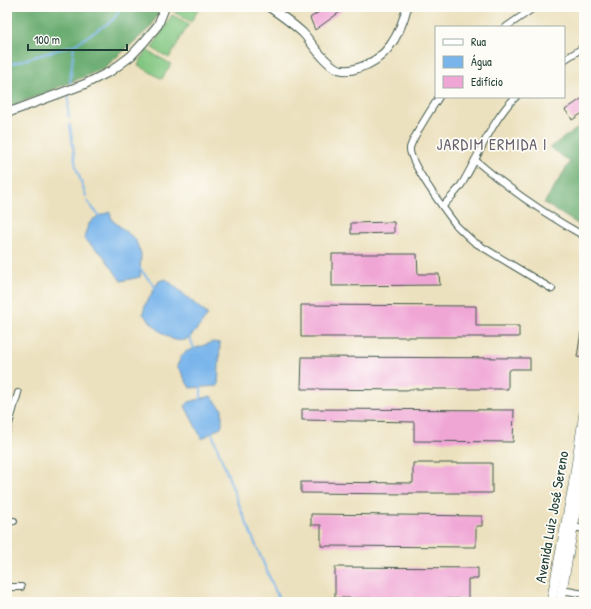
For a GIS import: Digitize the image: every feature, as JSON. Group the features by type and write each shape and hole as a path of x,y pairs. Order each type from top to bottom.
{"main road":[{"name":"Avenida Luiz José Sereno","path":"552,602 573,486 584,413"},
{"name":"Avenida Luiz José Sereno","path":"560,602 584,466"}],"street":[{"path":"7,113 84,84 111,71 132,56 144,42 158,25 165,7"},
{"path":"269,7 283,16 302,33 325,59 334,66 341,69 352,70 376,61 385,53 392,43 403,20 407,7"},
{"path":"507,26 535,7"},
{"path":"565,59 584,47"},
{"path":"438,98 413,139 410,152 413,160 457,226 474,242 552,289"},
{"path":"507,98 510,103"},
{"path":"443,206 462,184 491,130 515,98"},
{"path":"475,160 508,188 584,236"},
{"path":"7,432 18,393"},
{"path":"7,522 14,522"},
{"path":"573,528 584,529"},
{"path":"7,588 21,587"},
{"path":"562,590 584,594"}],"green space":[{"path":"7,7 161,7 151,27 103,69 7,108"},
{"path":"177,7 200,7 191,22 174,12"},
{"path":"172,15 189,24 169,58 152,48"},
{"path":"146,50 171,64 162,79 138,65"},
{"path":"584,124 584,228 544,203 570,162 550,147"}],"water":[{"path":"110,212 112,220 135,239 141,254 140,277 121,281 103,255 84,239 89,224 95,218"},
{"path":"166,279 208,315 195,332 187,339 181,341 175,340 163,333 143,314 145,305 159,281"},
{"path":"213,342 220,343 218,386 190,388 177,366 181,357 185,352"},
{"path":"211,396 222,409 222,426 202,439 185,406 189,402"}],"building":[{"path":"326,7 347,7 315,30 310,18"},
{"path":"584,97 584,112 572,120 565,110"},
{"path":"394,222 394,233 351,234 351,223"},
{"path":"332,254 417,254 418,274 439,274 440,285 332,286"},
{"path":"301,305 476,306 476,326 519,326 519,337 301,337"},
{"path":"581,332 584,332 584,358 577,357"},
{"path":"302,357 530,358 530,369 512,369 508,371 508,389 301,389"},
{"path":"302,409 514,410 513,442 414,441 414,422 302,420"},
{"path":"413,463 492,463 492,493 301,493 301,482 413,483"},
{"path":"311,514 482,516 482,526 476,526 476,547 321,546 321,525 311,525"},
{"path":"335,567 478,568 478,579 468,579 468,599 335,598"}],"waterway":[{"path":"7,65 74,45 113,20 122,7"},
{"path":"70,83 74,45"},
{"path":"69,95 69,118"},
{"path":"70,125 76,167 86,196"},
{"path":"87,201 100,217"},
{"path":"139,268 157,289"},
{"path":"189,335 195,351"},
{"path":"201,384 201,400"},
{"path":"211,431 241,510 280,602"}],"district":[{"name":"JARDIM ERMIDA I","path":"492,144"}]}
